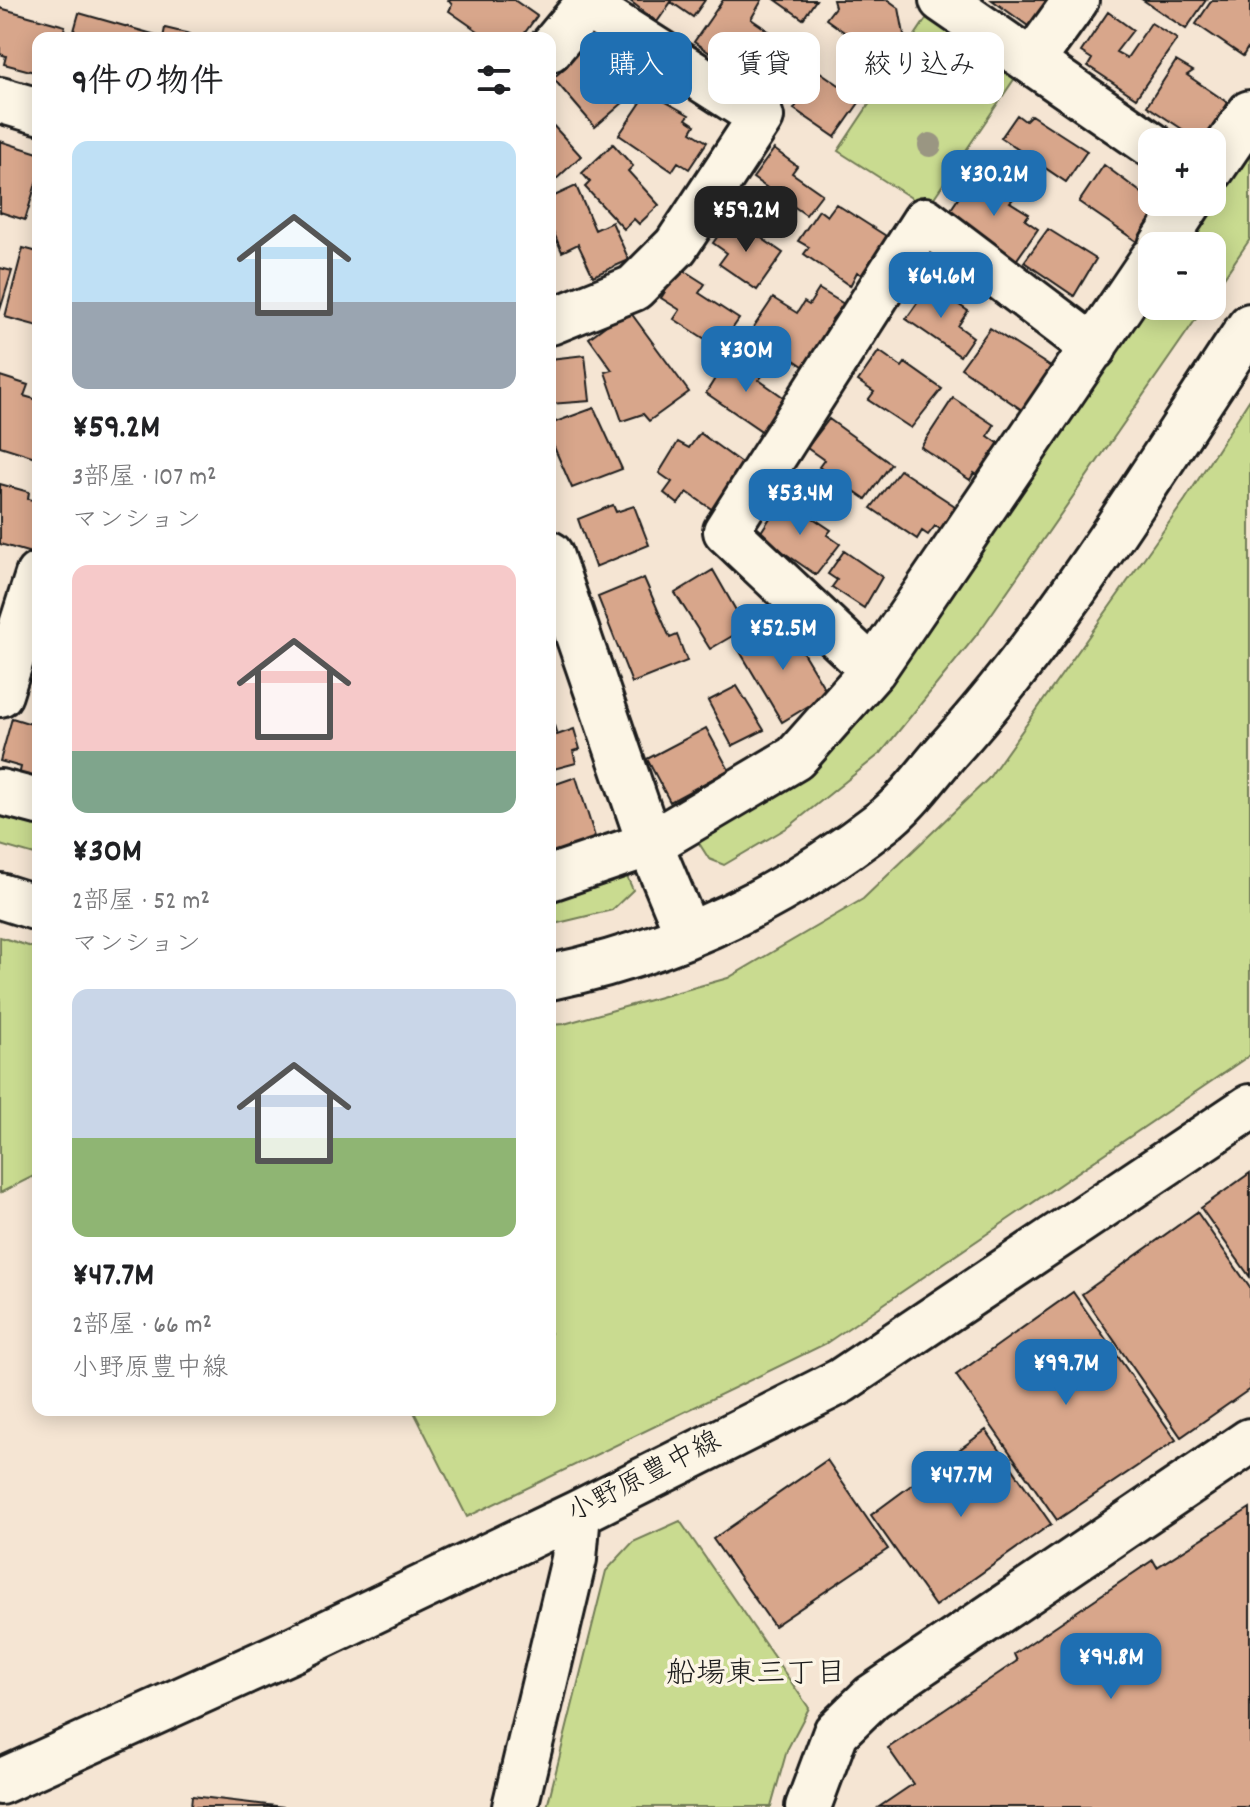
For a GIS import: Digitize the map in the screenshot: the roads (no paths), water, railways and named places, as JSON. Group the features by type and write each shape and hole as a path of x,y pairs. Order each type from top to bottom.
{"street":[{"path":"942,0 1138,135"},
{"path":"1032,61 1076,0"},
{"path":"556,42 589,3 761,117 676,246 634,288 556,320"},
{"path":"0,100 32,109"},
{"path":"1226,148 1250,113"},
{"path":"873,670 726,531 925,220 1094,348"},
{"path":"556,876 650,844 795,758 873,670 1138,281"},
{"path":"556,976 607,965 688,935 781,893 885,820 978,717 1062,606 1250,326"},
{"path":"556,571 650,844 688,935"},
{"path":"0,694 32,594"},
{"path":"0,792 32,800"},
{"path":"0,896 32,906"},
{"name":"小野原豊中線","path":"0,1782 294,1649 578,1513 841,1381 1250,1107"},
{"path":"808,1807 836,1732 872,1697 1250,1441"},
{"path":"1205,1472 1250,1483"},
{"path":"515,1807 574,1559 578,1513"}],"district":[{"name":"船場東三丁目","path":"756,1676"}]}
